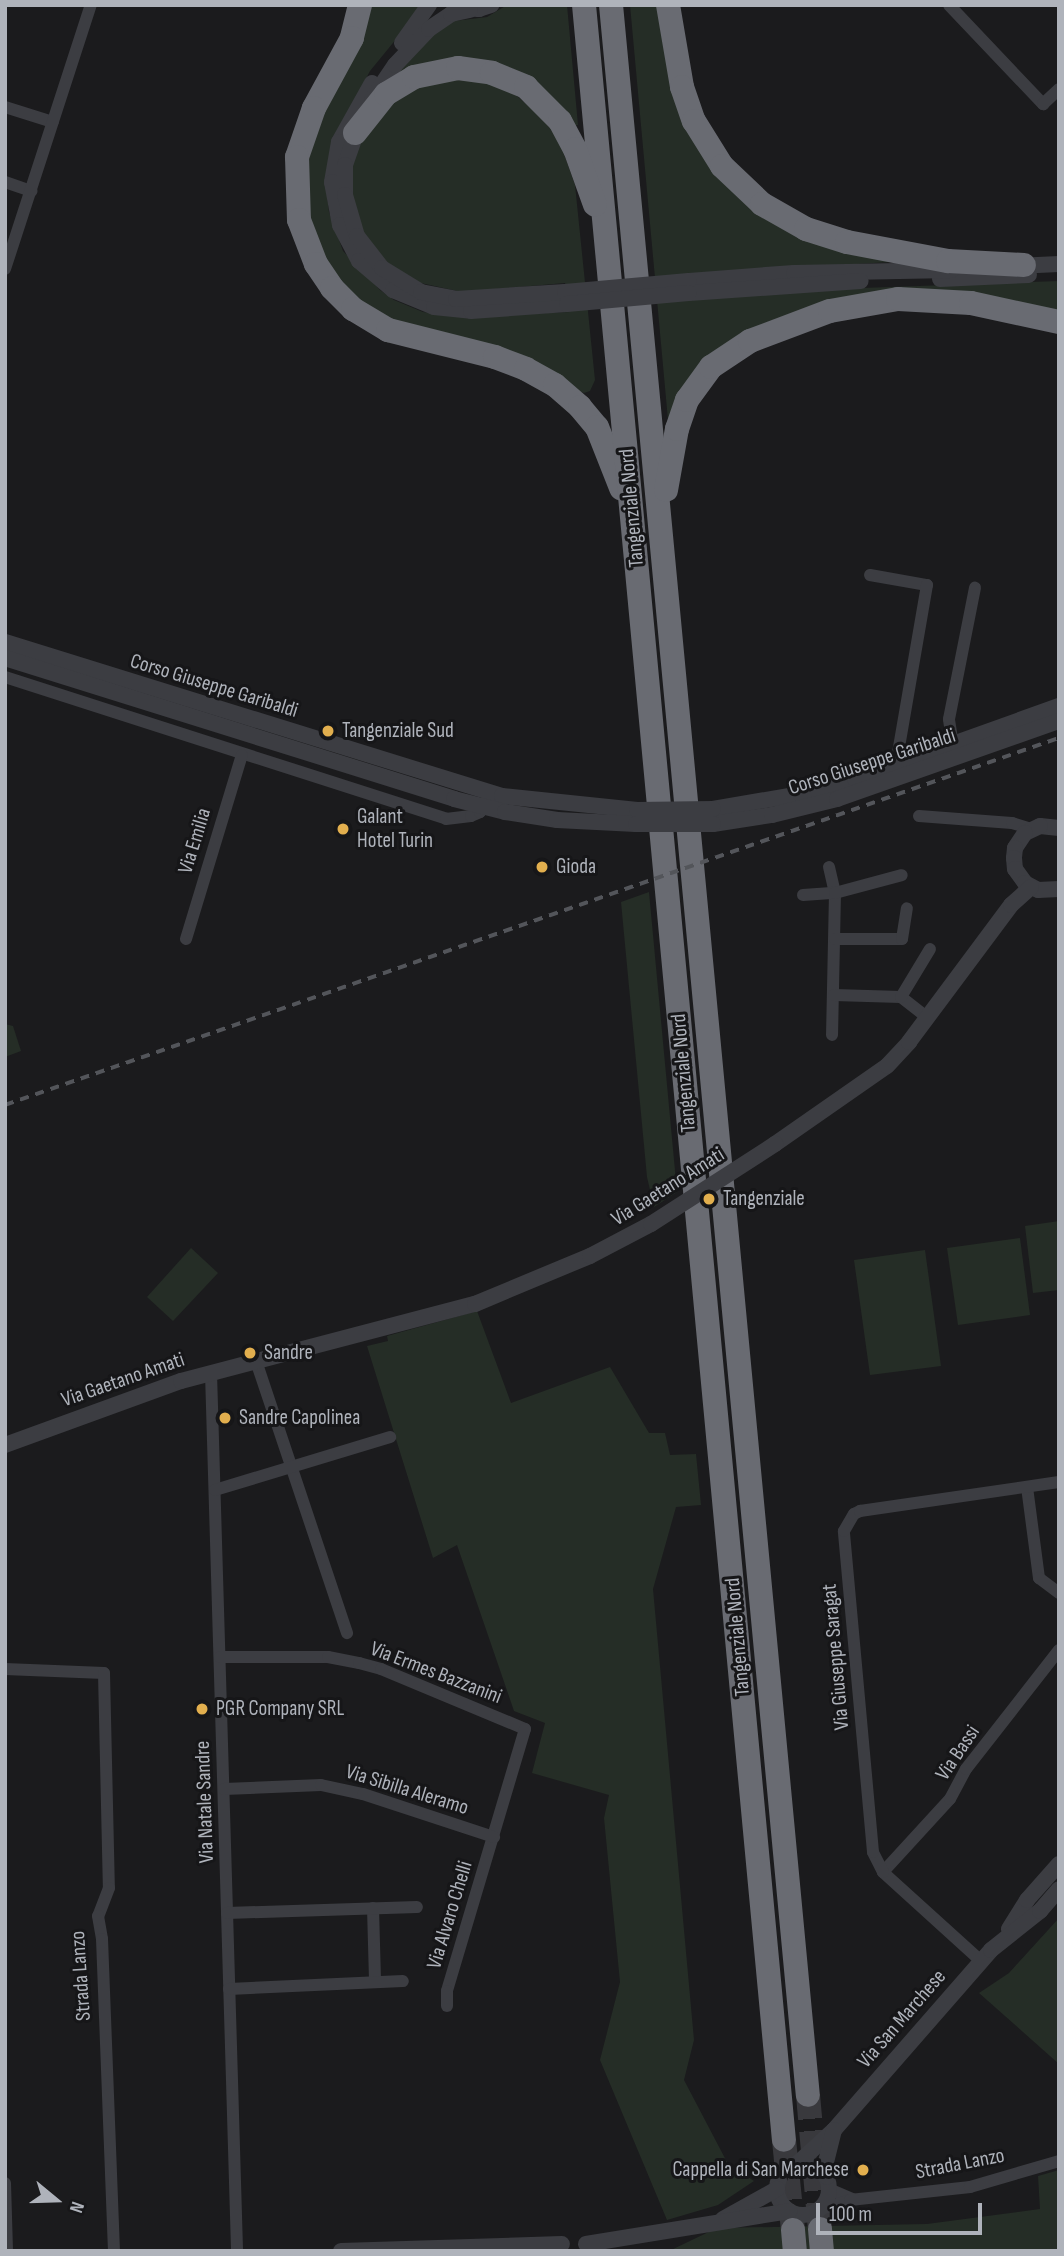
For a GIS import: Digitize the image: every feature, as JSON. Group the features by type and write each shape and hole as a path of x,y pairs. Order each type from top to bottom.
{"highway":[{"path":"360,5 352,38 314,108 297,157 299,220 316,264 332,288 353,309 388,330 510,362 540,376 568,396 597,427 633,518"},
{"name":"Tangenziale Nord","path":"584,5 784,2140"},
{"name":"Tangenziale Nord","path":"611,5 808,2095"},
{"path":"668,5 682,87 694,121 722,166 762,204 806,229 847,242 948,261 1024,265"},
{"path":"355,133 386,94 414,77 458,68 511,79 538,97 560,121 575,149 605,230"},
{"path":"660,522 677,429 687,400 711,368 750,341 830,311 875,301 953,301 1059,324"}],"street":[{"path":"5,269 91,5"},
{"path":"429,5 418,24 375,78 339,142 334,166 333,195 344,237 371,274 393,290 420,303 471,311 794,273 994,269 1059,264"},
{"path":"491,5 462,7 440,21 409,50 381,84 355,133 345,165 348,212 362,245 394,277 421,292 456,299 566,298"},
{"path":"949,5 1043,104 1059,89"},
{"path":"5,107 53,122"},
{"path":"5,182 31,191"},
{"path":"689,287 1059,273"},
{"path":"870,575 927,585 896,765"},
{"path":"953,745 949,719 975,588"},
{"name":"Corso Giuseppe Garibaldi","path":"5,642 487,800"},
{"name":"Corso Giuseppe Garibaldi","path":"5,658 487,800 548,803 636,817 772,815 837,799 1059,721"},
{"path":"5,677 446,819 468,817 480,812 487,800"},
{"name":"Corso Giuseppe Garibaldi","path":"713,816 800,794 896,765 1059,706"},
{"name":"Via Emilia","path":"186,939 242,755"},
{"path":"919,816 1002,823 1026,834"},
{"path":"1059,828 1049,825 1026,834 1014,858 1026,883 1045,891 1059,889"},
{"path":"829,867 835,893 832,1035"},
{"path":"803,895 835,893 902,875"},
{"name":"Via Gaetano Amati","path":"5,1445 86,1413 211,1373 475,1304 565,1268 651,1224 775,1144 887,1066 928,1018 1026,883"},
{"path":"835,939 901,939 907,908"},
{"path":"901,997 930,949"},
{"path":"834,995 901,997 928,1018"},
{"path":"256,1361 348,1633"},
{"name":"Via Natale Sandre","path":"211,1373 227,1913"},
{"path":"215,1490 390,1437"},
{"name":"Via Giuseppe Saragat","path":"981,1961 883,1872 873,1852 846,1525 860,1511 1059,1482"},
{"path":"1027,1487 1039,1578 1059,1593"},
{"name":"Via Bassi","path":"883,1872 950,1799 966,1769 1059,1650"},
{"name":"Via Ermes Bazzanini","path":"220,1657 328,1657 359,1663 381,1669 525,1729 494,1837"},
{"name":"Strada Lanzo","path":"5,1669 104,1673 109,1888 97,1916 102,1939 114,2251"},
{"name":"Via Sibilla Aleramo","path":"224,1789 321,1785 363,1794 494,1837"},
{"name":"Via Alvaro Chelli","path":"447,2006 447,1991 494,1837"},
{"name":"Via San Marchese","path":"1004,1937 1027,1900 1059,1864"},
{"name":"Via San Marchese","path":"777,2189 783,2173 797,2164 834,2130 981,1961 1004,1937 1040,1911 1059,1889"},
{"path":"237,2251 227,1913 417,1907"},
{"path":"373,1908 375,1981"},
{"path":"229,1989 403,1981"},
{"name":"Via San Marchese","path":"821,2233 828,2183 826,2162 834,2130"},
{"name":"Strada Lanzo","path":"821,2233 850,2200 970,2187 1059,2161"},
{"path":"797,2164 814,2165 828,2183"},
{"path":"5,2183 7,2251"},
{"name":"Strada Lanzo","path":"828,2183 844,2198 868,2200"},
{"path":"712,2225 777,2189 793,2234"},
{"path":"793,2234 805,2216 821,2233"},
{"path":"341,2251 561,2247 574,2237 587,2247 712,2225 793,2234"},
{"path":"609,2251 654,2235"}],"shaded area":[{"path":"366,5 424,5 370,71 333,140 327,195 329,212 343,251 380,290 394,300 423,312 459,317 570,312 565,283 462,292 416,282 381,258 364,233 351,194 352,168 359,143 399,95 443,77 506,86 556,131 575,185 595,380 590,391 584,393 383,320 329,275 300,190 318,113"},
{"path":"507,5 567,5 578,125 574,126 545,90 395,73 446,22 487,17"},
{"path":"630,5 662,5 712,165 891,262 685,274 833,289 1059,281 1059,314 983,295 754,330 668,420"},
{"path":"649,892 677,1192 654,1207 647,1177 621,902"},
{"path":"5,1024 13,1026 21,1051 5,1057"},
{"path":"1059,1221 1059,1290 1033,1293 1025,1226"},
{"path":"1020,1238 1030,1315 958,1325 947,1248"},
{"path":"191,1248 218,1273 173,1321 147,1297"},
{"path":"925,1250 941,1366 870,1375 854,1260"},
{"path":"477,1311 511,1403 610,1367 649,1433 665,1433 670,1455 696,1454 701,1505 676,1507 653,1589 694,2040 684,2080 728,2164 754,2181 718,2205 667,2220 600,2060 620,1982 604,1818 609,1795 532,1773 545,1723 514,1711 457,1545 433,1558 367,1346 388,1341 387,1336"},
{"path":"1059,1918 1059,2064 979,1993 1009,1973"},
{"path":"1059,2170 1059,2251 669,2251 717,2228 927,2224 1040,2209 1038,2176"}],"tunnel":[{"path":"808,2095 820,2229"},
{"path":"784,2140 793,2230"}],"railway":[{"path":"5,1105 1059,738"}],"place":[{"name":"Tangenziale Sud","path":"328,731"},
{"name":"Galant Hotel Turin","path":"343,829"},
{"name":"Gioda","path":"542,867"},
{"name":"Tangenziale","path":"709,1199"},
{"name":"Sandre","path":"250,1353"},
{"name":"Sandre Capolinea","path":"225,1418"},
{"name":"PGR Company SRL","path":"202,1709"},
{"name":"Cappella di San Marchese","path":"863,2170"}]}
